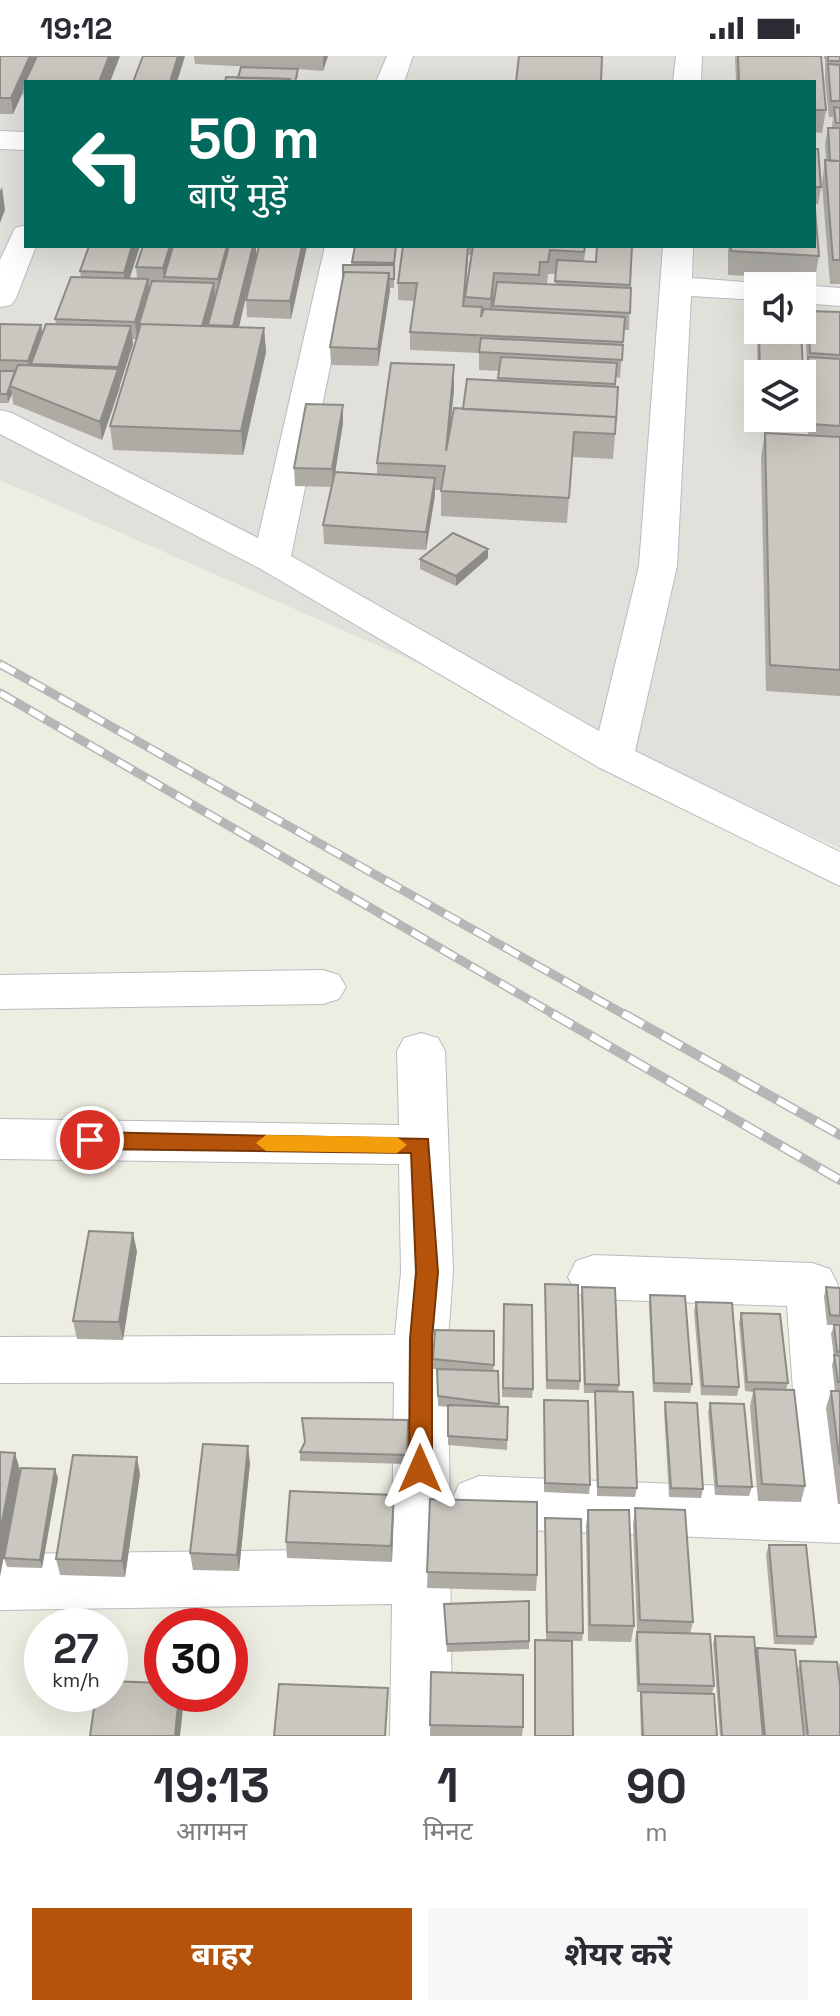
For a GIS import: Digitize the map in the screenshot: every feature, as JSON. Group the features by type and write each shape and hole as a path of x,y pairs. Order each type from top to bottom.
{"street":[{"path":"391,80 400,56"},
{"path":"687,80 689,56"},
{"path":"0,140 24,141"},
{"path":"0,298 24,239"},
{"path":"272,560 340,248"},
{"path":"613,757 658,566 678,248"},
{"path":"675,286 744,290"},
{"path":"816,295 840,297"},
{"path":"0,420 272,560 613,757 840,871"},
{"path":"0,992 323,987"},
{"path":"421,1051 421,1145 427,1272 421,1358 421,1736"},
{"path":"0,1139 421,1145"},
{"path":"420,1499 835,1517 812,1285 594,1277"},
{"path":"0,1360 421,1358"},
{"path":"0,1582 419,1576"}],"shaded area":[{"path":"0,56 840,56 840,848 0,480"}],"building":[{"path":"0,56 30,56 11,98 0,98"},
{"path":"37,56 109,56 100,80 26,80"},
{"path":"143,56 178,56 171,80 134,80"},
{"path":"519,56 602,56 601,80 516,80"},
{"path":"738,56 821,56 826,110 816,110 816,80 739,80"},
{"path":"828,56 840,56 840,61 828,61"},
{"path":"828,64 840,65 840,101 831,101"},
{"path":"241,67 298,69 295,80 238,78"},
{"path":"226,77 290,79 290,80 225,80"},
{"path":"834,107 840,108 840,123 836,123"},
{"path":"828,128 840,128 840,161 830,161"},
{"path":"816,149 818,149 821,187 816,187"},
{"path":"825,160 840,161 840,260 833,260"},
{"path":"816,221 819,256 731,251 731,248 816,248"},
{"path":"88,248 131,248 124,273 80,271"},
{"path":"142,248 169,248 163,268 136,267"},
{"path":"172,248 226,248 218,279 164,277"},
{"path":"228,248 252,248 233,326 208,325"},
{"path":"259,248 302,248 290,301 246,300"},
{"path":"355,248 396,248 394,263 352,262"},
{"path":"403,248 468,248 463,306 482,307 481,317 484,309 625,317 623,342 410,332 417,283 398,283"},
{"path":"473,248 585,248 584,252 550,250 548,262 540,262 539,275 494,273 491,299 465,297"},
{"path":"597,248 632,248 630,285 555,281 557,260 596,262"},
{"path":"343,265 394,265 394,279 389,279 389,273 344,272 343,279"},
{"path":"344,272 389,273 378,349 330,347"},
{"path":"71,277 148,279 135,322 55,319"},
{"path":"152,281 214,283 202,326 139,324"},
{"path":"497,282 631,288 630,313 493,306"},
{"path":"816,311 840,312 840,355 810,353 810,344 816,344"},
{"path":"0,324 41,325 28,361 0,360"},
{"path":"46,324 131,326 118,367 31,364"},
{"path":"141,324 264,328 241,431 110,426"},
{"path":"481,338 623,345 622,360 479,352"},
{"path":"759,344 802,344 803,360 760,360"},
{"path":"501,357 617,363 615,384 498,378"},
{"path":"808,357 840,359 840,426 816,424 816,360 808,360"},
{"path":"391,363 454,365 446,451 454,408 616,417 615,434 574,432 569,498 441,491 445,466 377,463"},
{"path":"18,365 118,369 100,422 10,386"},
{"path":"0,371 15,371 7,394 0,394"},
{"path":"467,379 618,387 616,422 616,417 463,409"},
{"path":"306,404 343,405 332,469 294,468"},
{"path":"765,433 840,437 840,670 770,665"},
{"path":"335,472 435,478 426,532 323,525"},
{"path":"453,533 488,549 456,576 420,559"},
{"path":"89,1231 133,1233 119,1322 73,1321"},
{"path":"545,1284 578,1285 580,1381 547,1380"},
{"path":"582,1287 615,1288 619,1385 585,1384"},
{"path":"826,1287 840,1288 840,1316 830,1315"},
{"path":"650,1295 685,1296 692,1384 654,1383"},
{"path":"696,1302 732,1303 739,1387 703,1386"},
{"path":"504,1304 532,1305 533,1389 503,1388"},
{"path":"741,1313 780,1314 788,1383 747,1382"},
{"path":"834,1325 840,1325 840,1352 837,1352"},
{"path":"435,1330 494,1331 494,1365 433,1359"},
{"path":"834,1355 840,1356 840,1382 838,1382"},
{"path":"437,1369 498,1371 499,1404 438,1396"},
{"path":"754,1389 794,1390 805,1486 762,1484"},
{"path":"595,1391 633,1392 637,1488 598,1487"},
{"path":"831,1391 840,1391 840,1465"},
{"path":"544,1400 588,1401 590,1485 545,1483"},
{"path":"665,1402 697,1403 703,1489 671,1488"},
{"path":"710,1403 744,1404 752,1487 717,1486"},
{"path":"448,1405 508,1407 507,1440 448,1436"},
{"path":"302,1418 408,1420 407,1455 300,1452 305,1442"},
{"path":"203,1444 248,1446 237,1555 190,1553"},
{"path":"0,1452 15,1453 0,1533"},
{"path":"73,1455 137,1457 122,1561 56,1559"},
{"path":"21,1468 55,1469 40,1560 4,1558"},
{"path":"290,1491 394,1495 391,1546 286,1542"},
{"path":"430,1499 537,1502 537,1575 427,1572"},
{"path":"635,1508 685,1510 693,1622 640,1620"},
{"path":"588,1510 629,1510 634,1626 590,1625"},
{"path":"545,1518 581,1519 583,1633 547,1632"},
{"path":"769,1545 806,1545 816,1637 777,1636"},
{"path":"529,1601 529,1641 447,1644 444,1604"},
{"path":"637,1632 710,1634 714,1686 639,1684"},
{"path":"715,1636 754,1637 763,1736 722,1736"},
{"path":"535,1640 572,1641 573,1736 535,1736"},
{"path":"757,1648 795,1650 804,1736 765,1736"},
{"path":"800,1661 837,1662 840,1736 808,1736"},
{"path":"431,1672 523,1675 523,1727 430,1725"},
{"path":"128,1682 144,1682 144,1712 177,1712 175,1736 90,1736 93,1712 128,1712"},
{"path":"279,1684 388,1688 385,1736 274,1736"},
{"path":"641,1692 714,1694 717,1736 643,1736"}],"railway":[{"path":"0,664 627,1016"},
{"path":"0,693 557,1016"},
{"path":"553,1014 840,1180"},
{"path":"624,1014 840,1135"}],"slow traffic":[{"path":"266,1143 397,1145"}],"route":[{"path":"90,1140 421,1145 427,1272 421,1339 420,1469"}]}
